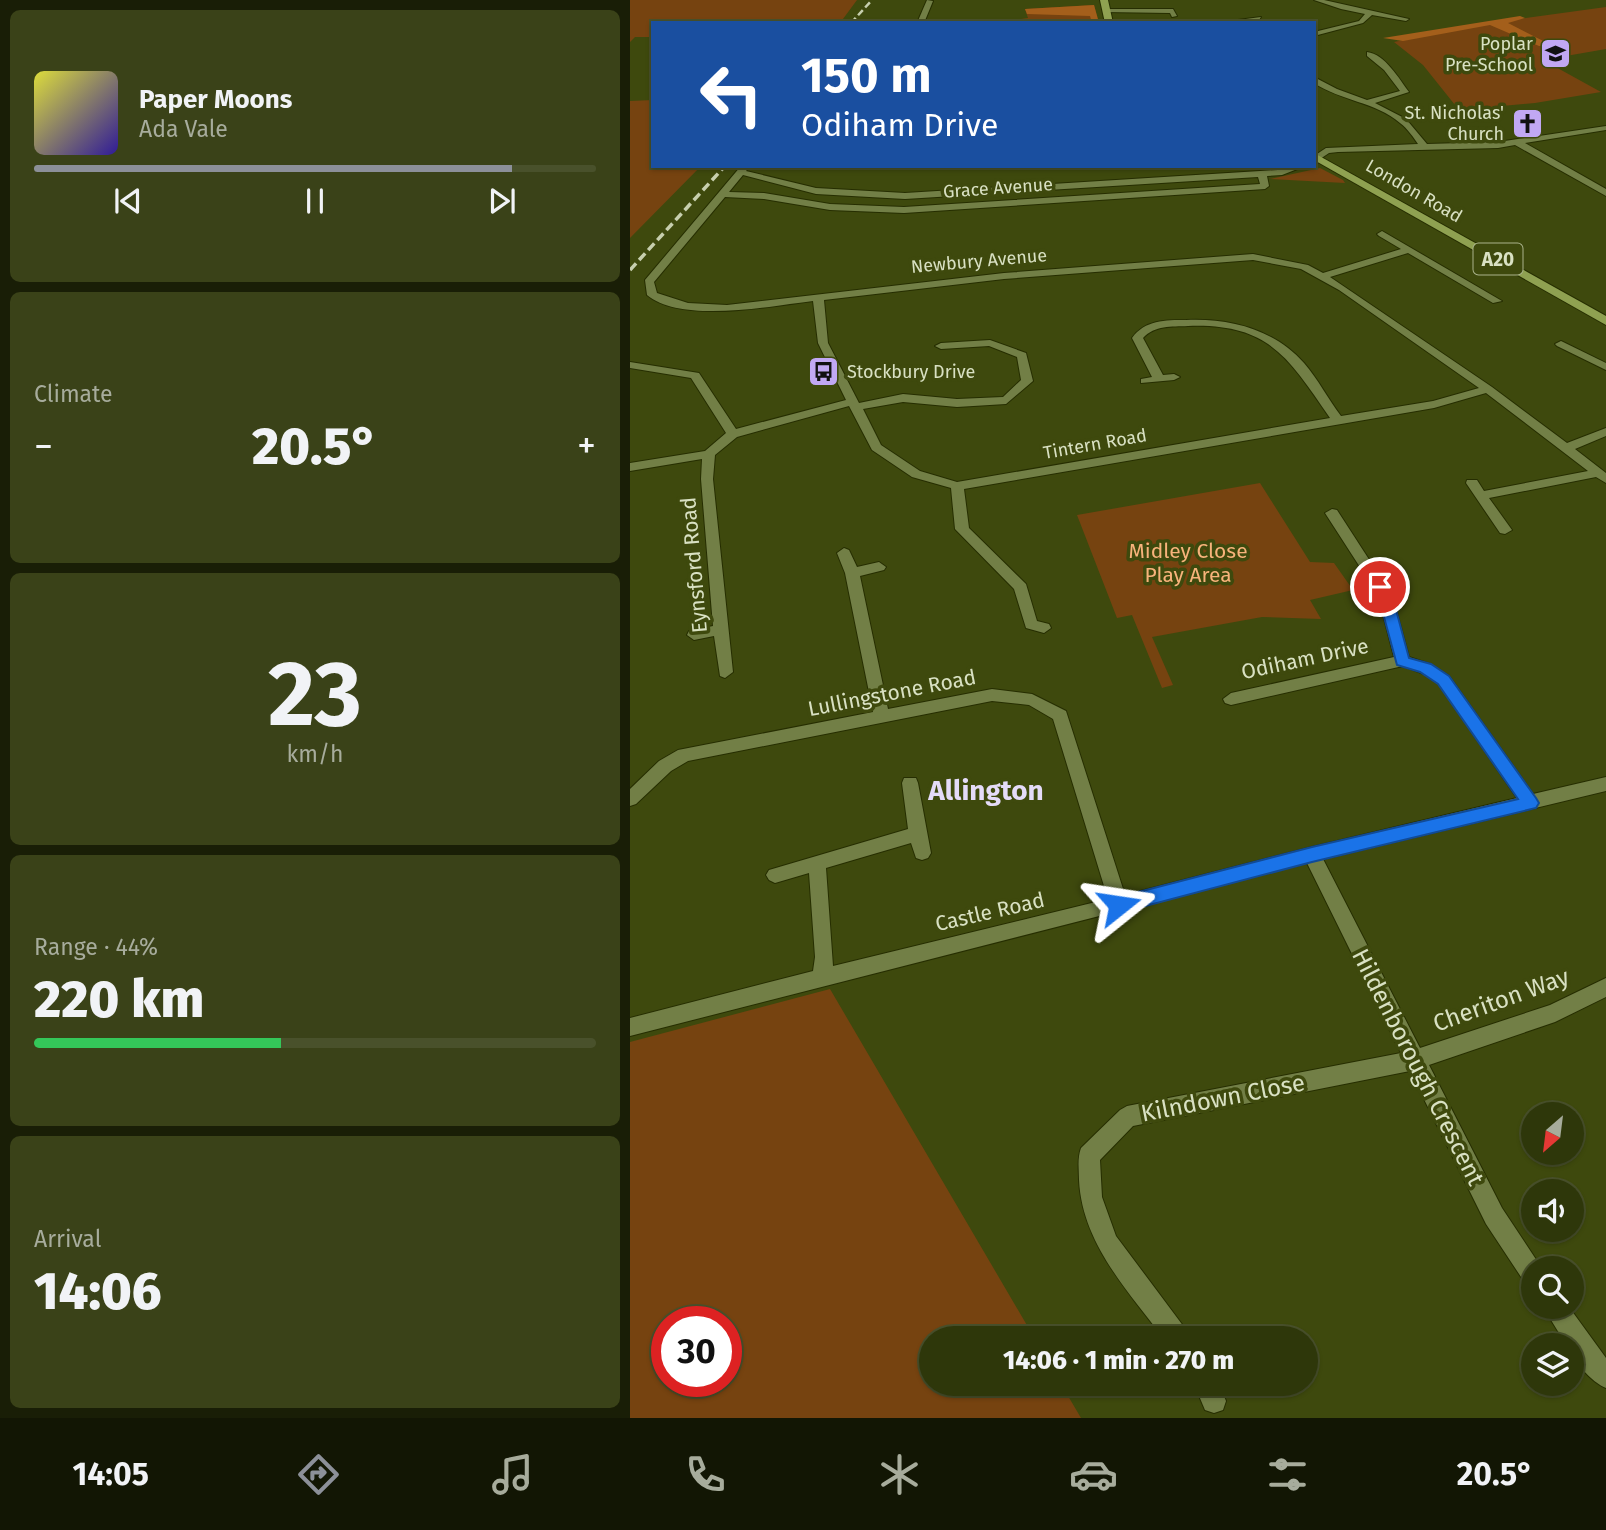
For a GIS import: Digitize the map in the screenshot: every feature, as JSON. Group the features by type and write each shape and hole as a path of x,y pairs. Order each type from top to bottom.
{"main road":[{"path":"1104,0 1108,21"},
{"name":"London Road","path":"1316,159 1606,321"}],"street":[{"path":"921,21 931,0"},
{"path":"1317,0 1343,8 1406,19"},
{"path":"1343,8 1361,0"},
{"path":"1106,11 1173,10 1174,16"},
{"path":"1316,33 1361,22 1370,13"},
{"path":"1241,20 1256,20"},
{"path":"1367,103 1405,92 1387,68 1370,54"},
{"path":"1316,80 1338,93 1397,116 1412,127 1424,146"},
{"path":"1316,157 1326,151 1338,149 1518,143 1606,128"},
{"path":"1518,143 1606,193"},
{"name":"Grace Avenue","path":"743,169 816,191 905,197 1279,173 1295,168"},
{"path":"722,194 743,169"},
{"name":"Grace Avenue","path":"722,194 764,196 830,207 904,210 1265,186 1262,174"},
{"name":"Newbury Avenue","path":"722,194 649,282 652,295 690,307 727,308 1004,276 1253,257 1291,263 1323,276 1488,389 1602,476"},
{"path":"1382,234 1497,301"},
{"path":"1323,276 1409,250"},
{"name":"Tintern Road","path":"818,297 823,343 876,447 916,474 957,486 1434,404 1488,389"},
{"path":"1159,378 1137,338 1143,329 1158,324 1207,321 1259,333 1294,359 1337,420"},
{"path":"1573,339 1557,346 1606,367"},
{"path":"630,467 709,454 733,434 854,404 903,398 957,403 1006,400 1027,381 1022,355 990,343 941,346"},
{"path":"635,368 695,375 733,434"},
{"path":"1144,381 1174,376"},
{"path":"1566,448 1606,432"},
{"name":"Eynsford Road","path":"709,454 707,479 724,672"},
{"path":"1481,495 1602,476"},
{"path":"1472,483 1505,530"},
{"path":"957,486 962,529 1021,587 1031,624 1044,628"},
{"path":"1332,513 1385,595 1403,661 1426,668 1444,680 1530,803"},
{"path":"844,553 852,573 882,716"},
{"path":"852,573 879,566"},
{"path":"694,635 721,630"},
{"name":"Odiham Drive","path":"1231,699 1403,661"},
{"name":"Lullingstone Road","path":"630,799 665,766 684,755 760,746 882,716 992,695 1032,700 1060,715 1119,905"},
{"path":"910,783 922,853"},
{"name":"Castle Road","path":"630,1027 1312,854 1606,784"},
{"path":"775,874 817,865 917,834"},
{"name":"Hildenborough Crescent","path":"1312,854 1494,1216 1521,1257"},
{"path":"817,865 824,957 822,977"},
{"name":"Cheriton Way","path":"1414,1059 1555,1013 1606,987"},
{"name":"Kilndown Close","path":"1169,1326 1107,1243 1091,1197 1089,1156 1128,1117 1414,1059"},
{"path":"1563,1319 1591,1360 1606,1376"}],"green space":[{"path":"630,0 857,0 841,21 651,21 651,37 635,37 630,42"},
{"path":"1094,5 1098,21 1021,21 1028,18 1025,9"},
{"path":"1606,7 1606,49 1543,60 1601,92 1535,103 1459,110 1423,65 1394,42 1476,25"},
{"path":"651,100 651,168 699,168 630,238 630,101"},
{"path":"1320,168 1345,183 1270,179"},
{"name":"Midley Close Play Area","path":"1260,483 1310,562 1334,563 1353,590 1310,600 1321,619 1262,617 1152,637 1173,685 1162,688 1132,615 1117,618 1077,515"},
{"path":"830,989 1027,1326 919,1326 919,1396 1068,1396 1081,1418 630,1418 630,1042"}],"shaded area":[{"path":"1094,5 1098,21 1091,21 1090,16 1027,14 1025,9"},
{"path":"1520,16 1525,18 1508,23 1553,46 1539,46 1490,25 1403,41 1383,38"}],"railway":[{"path":"853,21 872,0"},
{"path":"630,270 723,168"}],"place":[{"name":"Poplar Pre-School","path":"1556,54"},
{"name":"St. Nicholas' Church","path":"1527,123"},
{"name":"Stockbury Drive","path":"824,372"}],"district":[{"name":"Allington","path":"986,790"}],"route":[{"path":"1119,905 1312,854 1530,803 1444,680 1426,668 1403,661 1385,595 1380,587"}]}
